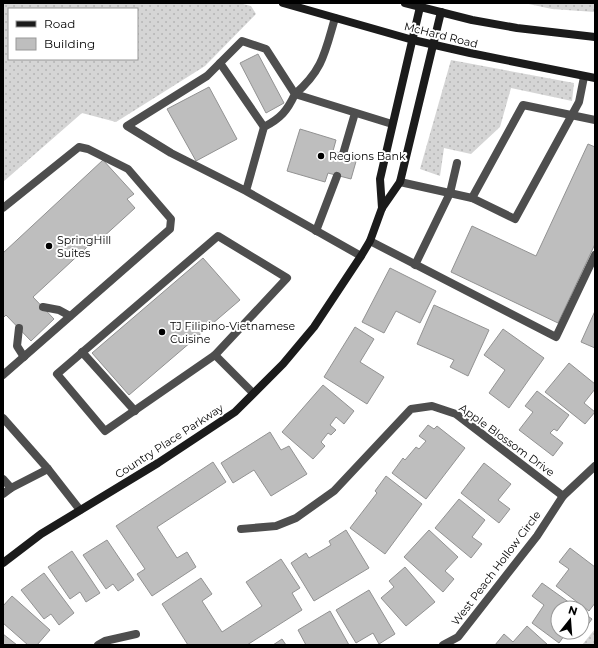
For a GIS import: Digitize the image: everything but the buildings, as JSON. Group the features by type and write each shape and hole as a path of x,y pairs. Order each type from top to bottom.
{"street":[{"name":"McHard Road","path":"283,3 413,40 584,77 595,78"},
{"name":"McHard Road","path":"405,3 517,28 595,37"},
{"path":"382,208 380,179 420,7"},
{"path":"382,208 400,182 441,12"},
{"path":"246,191 264,127 275,121 288,109 295,94 308,83 318,70 335,18"},
{"path":"361,256 246,191 171,153 127,126 207,76 242,41 266,48 295,94 392,124"},
{"path":"220,63 264,127"},
{"path":"400,182 472,198 516,220 579,102 584,77"},
{"path":"472,198 523,105 595,120"},
{"path":"343,154 355,113"},
{"path":"3,208 79,147 88,149 128,169 171,219 170,229 3,375"},
{"path":"415,265 450,193 457,163"},
{"path":"316,231 337,176"},
{"name":"Country Place Parkway","path":"3,563 41,534 204,434 235,412 283,364 314,327 370,241 382,208"},
{"path":"218,236 288,278 215,355 105,431 57,374 218,236"},
{"path":"370,241 556,337 595,255"},
{"path":"43,307 59,310 70,316"},
{"path":"19,328 17,346 24,357"},
{"path":"82,352 135,410"},
{"path":"215,355 254,394"},
{"name":"Apple Blossom Drive","path":"241,529 276,526 296,518 334,491 411,409 432,406 456,414 563,496"},
{"path":"3,418 48,469 80,510"},
{"name":"West Peach Hollow Circle","path":"443,645 458,637 537,536 563,496 595,466"},
{"path":"3,494 11,488 48,469"},
{"path":"3,478 11,488"},
{"path":"98,645 105,641 136,634"}],"shaded area":[{"path":"3,3 239,3 251,6 256,14 205,66 116,122 82,113 3,182"},
{"path":"524,3 595,3 595,12 552,9"},
{"path":"451,60 574,83 572,101 511,88 500,127 471,154 444,148 440,176 420,169"},
{"path":"595,629 595,645 582,645 586,640 590,640 590,635"}],"place":[{"name":"Regions Bank","path":"321,156"},
{"name":"SpringHill Suites","path":"49,246"},
{"name":"TJ Filipino-Vietnamese Cuisine","path":"162,332"}]}
